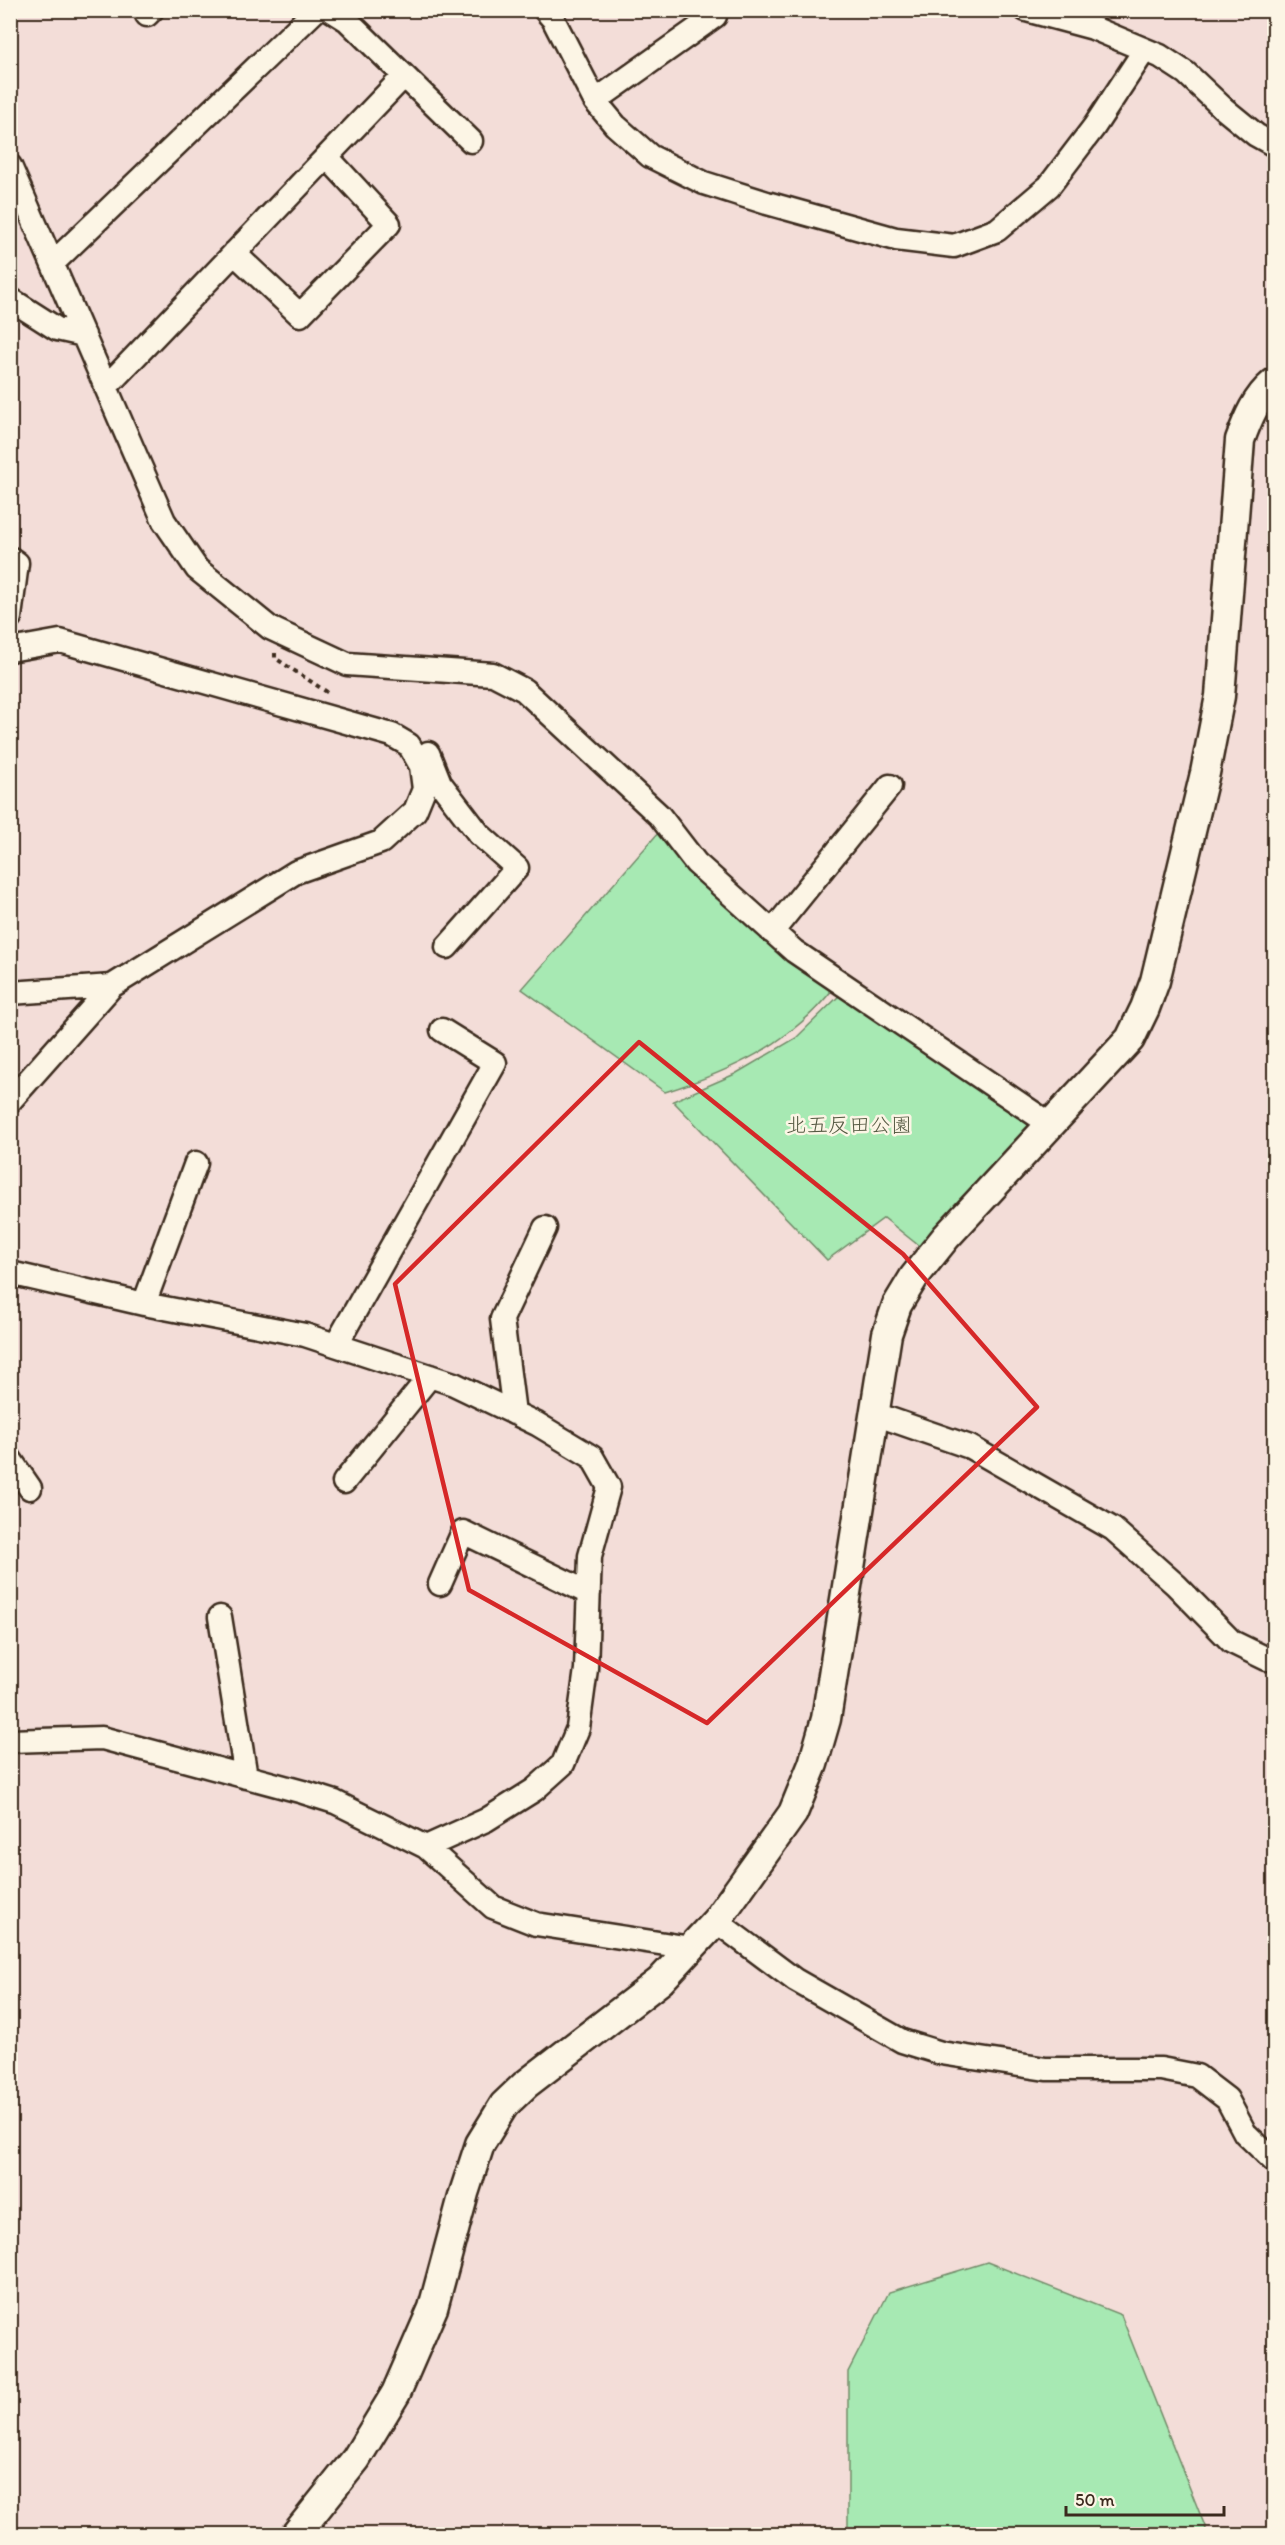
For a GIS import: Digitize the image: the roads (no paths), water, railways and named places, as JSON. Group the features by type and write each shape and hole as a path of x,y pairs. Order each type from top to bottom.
{"street":[{"path":"53,263 316,10"},
{"path":"331,10 347,20 471,141"},
{"path":"545,10 553,19 594,101 615,125 650,156 704,183 896,239 954,246 997,230 1049,186 1094,127 1144,51"},
{"path":"1026,10 1093,28 1160,56 1186,73 1256,135 1275,145"},
{"path":"594,101 715,16"},
{"path":"106,387 404,76"},
{"path":"234,253 300,315 389,224 327,157"},
{"path":"10,165 164,521 198,569 270,628 347,664 493,674 524,690 659,815 696,863 794,951 1052,1125"},
{"path":"10,299 57,329 84,334"},
{"path":"296,2535 356,2459 396,2393 432,2307 480,2144 504,2105 525,2085 660,1981 716,1921 793,1813 813,1764 826,1719 887,1334 897,1305 914,1277 946,1237 1130,1039 1155,981 1205,773 1220,696 1240,440 1250,413 1267,389 1275,383"},
{"path":"10,558 17,563 10,617"},
{"path":"10,650 60,641 399,739 409,745 421,766 424,789 416,811 381,843 296,872 112,986 10,1101"},
{"path":"399,739 408,734 427,751 440,783 478,834 518,868 447,947"},
{"path":"772,932 890,786"},
{"path":"10,993 112,986"},
{"path":"336,1345 495,1063 442,1030"},
{"path":"144,1304 196,1163"},
{"path":"514,1413 502,1319 545,1228"},
{"path":"10,1273 144,1304 305,1335 454,1384 537,1424 592,1457 609,1487 590,1556 586,1669 578,1728 563,1764 534,1790 486,1820 426,1848"},
{"path":"344,1482 430,1376"},
{"path":"875,1414 970,1447 1113,1529 1176,1585 1232,1642 1267,1659 1275,1658"},
{"path":"10,1459 30,1488"},
{"path":"440,1584 463,1532 589,1593"},
{"path":"220,1617 246,1777"},
{"path":"10,1741 102,1738 335,1802 426,1848 493,1907 536,1924 691,1948"},
{"path":"716,1921 795,1980 902,2041 941,2053 1046,2069 1161,2069 1197,2076 1227,2099 1245,2133 1275,2161"}],"park label":[{"name":"北五反田公園","path":"849,1124"}]}
